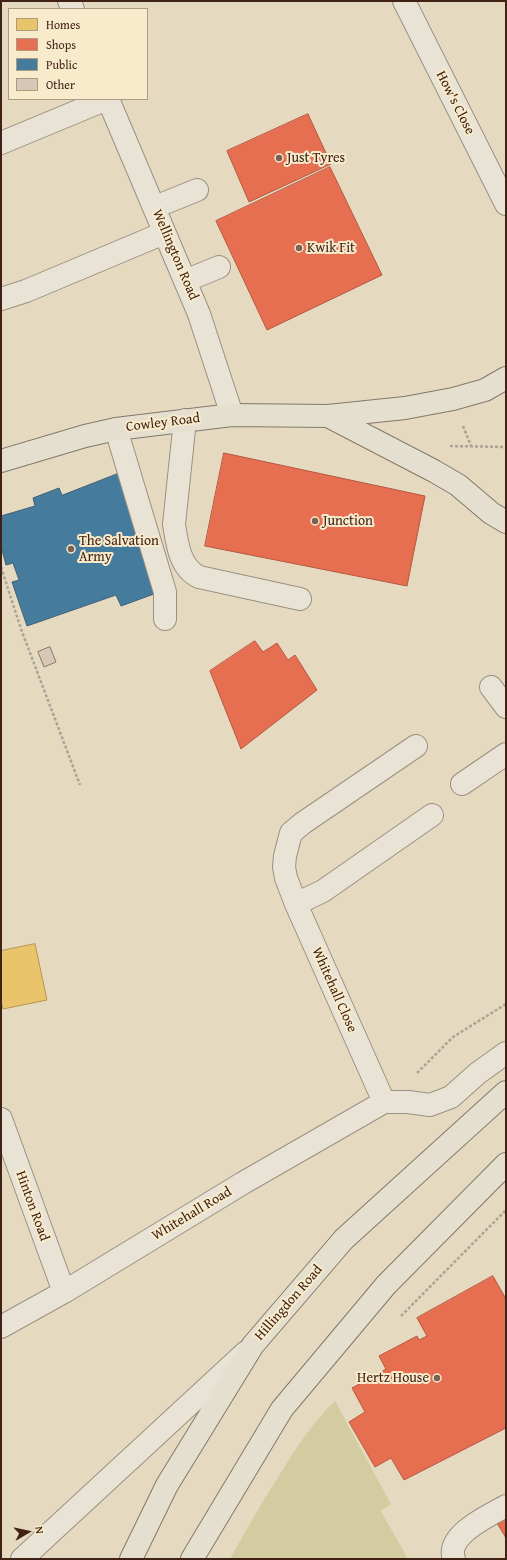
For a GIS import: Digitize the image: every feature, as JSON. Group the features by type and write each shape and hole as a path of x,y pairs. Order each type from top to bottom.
{"main road":[{"name":"Cowley Road","path":"1,461 85,436 116,429 232,415 328,416 405,408 453,399 485,390 506,378"},
{"name":"Cowley Road","path":"328,416 458,485 491,512 506,522"},
{"name":"Hillingdon Road","path":"131,1559 167,1485 252,1345 344,1239 506,1092"},
{"path":"192,1559 282,1409 386,1285 506,1164"}],"street":[{"name":"How's Close","path":"404,1 506,204"},
{"path":"1,143 105,100"},
{"name":"Wellington Road","path":"107,100 199,314 232,415"},
{"path":"154,207 197,190"},
{"path":"1,299 26,291 164,233"},
{"path":"185,281 219,267"},
{"path":"185,420 174,524 179,547 187,568 199,577 300,599"},
{"path":"116,429 165,592 165,619"},
{"path":"491,687 506,707"},
{"name":"Whitehall Close","path":"384,1102 296,904 286,878 284,867 285,856 291,833 303,823 416,746"},
{"path":"462,784 506,754"},
{"path":"296,904 323,891 432,815"},
{"path":"384,1102 408,1102 430,1105 451,1097 478,1073 506,1053"},
{"name":"Whitehall Road","path":"1,1327 64,1292 243,1183 384,1102"},
{"name":"Hinton Road","path":"1,1119 64,1292"},
{"path":"22,1559 252,1345"},
{"path":"454,1559 453,1550 461,1535 472,1526 506,1506"}],"path":[{"path":"434,471 448,446 506,446"},
{"path":"1,567 21,629 80,785"},
{"path":"414,1076 453,1037 506,1004"},
{"path":"398,1318 506,1210"}],"shaded area":[{"path":"335,1401 391,1504 381,1511 408,1559 230,1559 260,1506 292,1455 312,1426"}],"building: Homes":[{"path":"35,944 47,1000 3,1009 1,1001 1,951"}],"building: Shops":[{"name":"Just Tyres","path":"308,114 331,164 249,202 227,151"},
{"name":"Kwik Fit","path":"330,167 382,275 267,330 216,221"},
{"name":"Junction","path":"224,453 425,496 407,586 205,546"},
{"path":"255,641 263,652 277,643 288,660 295,655 317,690 241,749 210,671"},
{"name":"Hertz House","path":"493,1276 506,1299 506,1428 404,1480 391,1458 375,1467 349,1422 365,1412 352,1388 386,1369 379,1356 417,1336 419,1340 427,1336 417,1318"},
{"path":"506,1518 506,1538 497,1523"}],"building: Public":[{"name":"The Salvation Army","path":"120,473 136,523 133,524 154,594 121,606 116,595 27,626 12,582 19,580 13,563 6,565 1,546 1,516 35,506 33,498 59,488 62,495"}],"building: Other":[{"path":"50,647 56,662 44,667 38,652"}],"place":[{"name":"Just Tyres","path":"279,158"},
{"name":"Kwik Fit","path":"299,248"},
{"name":"Junction","path":"315,521"},
{"name":"The Salvation Army","path":"71,549"},
{"name":"Hertz House","path":"437,1378"}]}
